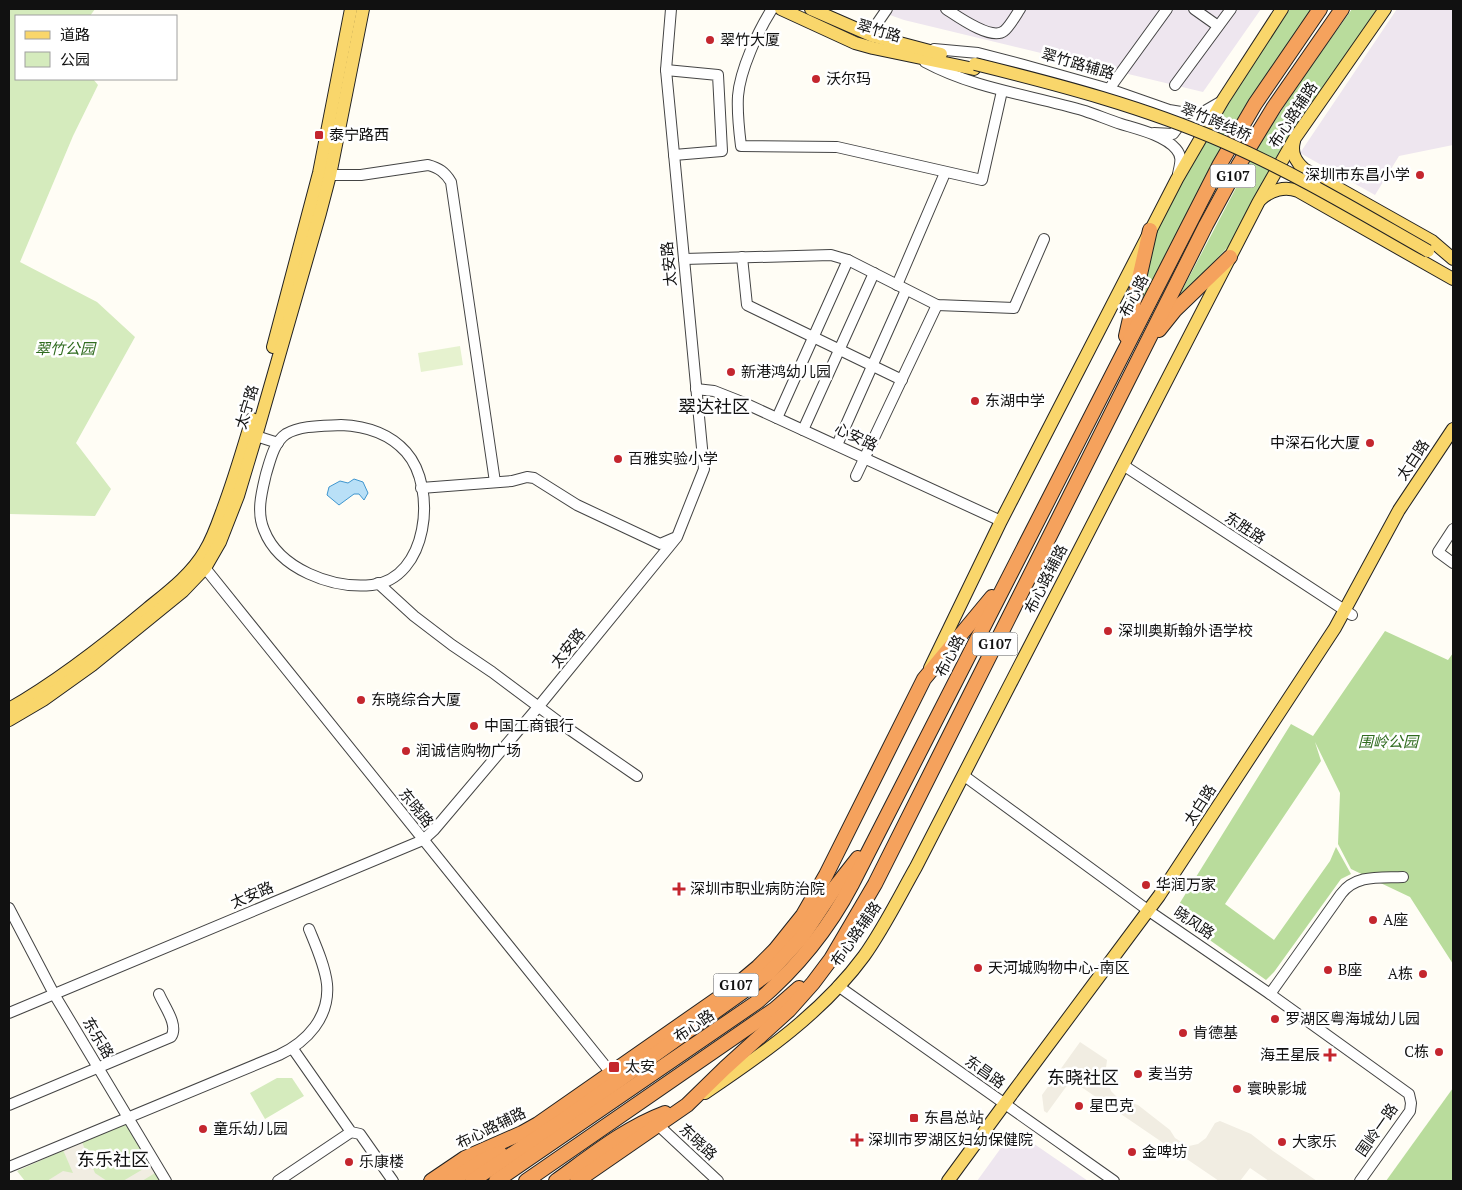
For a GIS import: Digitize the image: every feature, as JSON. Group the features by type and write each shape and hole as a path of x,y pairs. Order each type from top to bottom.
{"highway":[{"name":"布心路","path":"496,1181 733,1019 772,989 804,957 824,931 844,898 1121,355 1230,146 1261,96 1320,9"},
{"name":"G107","path":"687,1105 796,1003 821,973 846,932 879,875 1206,225 1238,166 1274,107 1342,9"},
{"path":"1121,355 1150,230"},
{"path":"1140,354 1175,310 1230,257"},
{"name":"布心路辅路","path":"431,1181 465,1158 538,1124 733,988 758,967 782,942 803,914 826,875 924,679 1010,575"},
{"path":"476,1179 550,1129 769,973 802,937 836,886 878,832"},
{"path":"526,1181 775,1009 816,971 846,932"},
{"path":"556,1181 614,1140 648,1120 687,1105"},
{"name":"布心路辅路","path":"578,1181 687,1105"},
{"path":"451,1181 480,1162 550,1129"}],"main road":[{"name":"太宁路","path":"9,709 38,693 86,658 202,564 229,493 272,352 319,173 352,9"},
{"name":"太宁路","path":"9,720 44,700 92,665 183,591 220,542 238,496 256,436 330,175 363,9"},
{"name":"翠竹路","path":"781,9 855,43 873,48 918,53 975,66"},
{"name":"翠竹路","path":"812,9 873,36 918,53"},
{"name":"布心路辅路","path":"924,679 1001,521 1177,179 1223,100 1282,9"},
{"name":"布心路辅路","path":"687,1105 769,1048 807,1018 838,986 881,932 1258,203 1295,138 1385,9"},
{"name":"翠竹跨线桥","path":"975,66 1095,100 1142,116 1212,144 1281,176 1426,254"},
{"path":"1295,138 1293,155 1304,169 1432,241 1453,261"},
{"path":"1304,169 1296,169 1290,177 1291,185 1298,191 1453,279"},
{"path":"1258,203 1264,196 1276,190 1290,189 1298,191"},
{"path":"1426,254 1453,261"},
{"path":"1426,254 1437,270"},
{"path":"1426,254 1453,272"},
{"name":"太白路","path":"1348,613 1399,510 1453,429"},
{"name":"太白路","path":"948,1181 1007,1106 1152,913 1177,870 1348,613 1407,512 1453,443"},
{"name":"太白路","path":"958,1181 1007,1106"}],"street":[{"name":"太安路","path":"9,1013 423,840 434,830 539,706 677,536 704,469 666,70 670,9"},
{"path":"772,9 754,45 742,76 738,95 740,146 837,147 982,180 1002,91"},
{"path":"873,36 876,25 887,9"},
{"path":"946,9 967,23 982,30 999,33 1004,31 1020,9"},
{"path":"1110,89 1168,9"},
{"path":"1194,9 1218,26"},
{"path":"1175,85 1231,9"},
{"path":"918,53 944,72 1002,91 1084,111 1163,140 1176,149 1181,158 1177,179"},
{"name":"翠竹路辅路","path":"918,53 978,53 1110,89 1170,110 1191,114 1200,112 1223,100"},
{"path":"666,70 718,75 722,150 674,154"},
{"path":"1148,133 1168,134 1176,132 1179,126 1179,119 1170,110"},
{"path":"330,175 361,175 428,165 446,173 451,182 496,482"},
{"path":"837,445 872,365 945,172"},
{"path":"684,259 822,254 848,260 938,305 1014,308 1044,239"},
{"path":"742,257 747,305 902,380"},
{"path":"777,418 848,260"},
{"path":"803,430 874,273"},
{"path":"856,476 938,305"},
{"name":"心安路","path":"696,389 722,393 1001,521"},
{"path":"342,425 360,426 383,435 404,450 413,462 421,488 424,524 421,538 415,552 401,573 388,581 348,584 322,579 304,571 286,559 271,544 263,528 260,512 262,491 268,468 278,443 283,436 292,430 342,425"},
{"path":"256,436 278,443"},
{"name":"东胜路","path":"1123,465 1348,613"},
{"path":"421,488 512,481 527,477 534,478 577,505 660,544 677,536"},
{"path":"1453,529 1438,552 1453,563"},
{"name":"东晓路","path":"202,564 611,1073"},
{"path":"378,583 414,616 452,645 637,776"},
{"name":"晓风路","path":"963,775 1152,913 1270,994 1409,1094"},
{"path":"1270,994 1350,883 1362,880 1403,877"},
{"name":"东乐路","path":"9,908 54,994 166,1181"},
{"path":"10,1165 129,1118 293,1049 316,1027 326,1007 327,984 309,929"},
{"name":"东昌路","path":"838,986 1114,1181"},
{"path":"9,1105 171,1037 174,1030 173,1026 159,994"},
{"path":"293,1049 351,1132 360,1134 393,1181"},
{"name":"围岭一路","path":"1360,1181 1410,1111 1411,1102 1409,1094"},
{"name":"东晓路","path":"658,1124 718,1181"},
{"path":"278,1181 351,1132"}],"shaded area":[{"path":"873,9 1261,9 1203,92 904,20"},
{"path":"1397,9 1453,9 1453,145 1399,156 1375,195 1300,153"},
{"path":"1080,1042 1107,1060 1105,1075 1111,1091 1118,1098 1138,1105 1170,1130 1175,1138 1183,1143 1189,1146 1198,1144 1206,1138 1215,1123 1220,1121 1251,1134 1317,1181 1269,1181 1250,1168 1240,1181 1219,1181 1071,1080 1047,1113 1044,1111 1042,1095"},
{"path":"1014,1130 1088,1181 977,1181"},
{"path":"82,1142 95,1173 107,1181 47,1181 63,1171 73,1173 63,1150"},
{"path":"150,1165 155,1173 142,1181 123,1181"}],"green space":[{"name":"翠竹公园","path":"9,9 95,9 91,15 15,15 15,80 94,80 98,85 73,136 20,262 97,302 135,337 76,443 111,489 95,516 9,514"},
{"path":"1290,9 1313,9 1220,154 1135,314 1154,228 1218,115"},
{"path":"1352,9 1379,9 1284,143 1229,246 1177,300 1258,146 1302,79"},
{"path":"460,346 463,365 421,372 418,353"},
{"name":"围岭公园","path":"1385,631 1448,660 1453,653 1453,964 1410,897 1351,869 1338,844 1340,793 1315,742 1321,761 1225,904 1274,940 1330,861 1336,847 1351,874 1341,879 1274,972 1266,980 1173,914 1291,724 1313,736"},
{"path":"277,1078 292,1078 304,1096 265,1119 250,1093"},
{"path":"1453,1088 1453,1181 1386,1181"},
{"path":"125,1123 160,1181 25,1181 17,1171"}],"water":[{"path":"354,479 363,482 368,493 364,500 359,494 354,494 339,505 327,495 329,487 340,481 348,483"}],"place":[{"name":"翠竹大厦","path":"710,40"},
{"name":"沃尔玛","path":"816,79"},
{"name":"泰宁路西","path":"319,135"},
{"name":"深圳市东昌小学","path":"1420,175"},
{"name":"新港鸿幼儿园","path":"731,372"},
{"name":"东湖中学","path":"975,401"},
{"name":"中深石化大厦","path":"1370,443"},
{"name":"百雅实验小学","path":"618,459"},
{"name":"深圳奥斯翰外语学校","path":"1108,631"},
{"name":"东晓综合大厦","path":"361,700"},
{"name":"中国工商银行","path":"474,726"},
{"name":"润诚信购物广场","path":"406,751"},
{"name":"华润万家","path":"1146,885"},
{"name":"深圳市职业病防治院","path":"679,889"},
{"name":"A座","path":"1373,920"},
{"name":"天河城购物中心-南区","path":"978,968"},
{"name":"B座","path":"1328,970"},
{"name":"A栋","path":"1423,974"},
{"name":"罗湖区粤海城幼儿园","path":"1275,1019"},
{"name":"肯德基","path":"1183,1033"},
{"name":"C栋","path":"1439,1052"},
{"name":"海王星辰","path":"1330,1055"},
{"name":"太安","path":"614,1067"},
{"name":"麦当劳","path":"1138,1074"},
{"name":"寰映影城","path":"1237,1089"},
{"name":"星巴克","path":"1079,1106"},
{"name":"东昌总站","path":"914,1118"},
{"name":"童乐幼儿园","path":"203,1129"},
{"name":"深圳市罗湖区妇幼保健院","path":"857,1140"},
{"name":"大家乐","path":"1282,1142"},
{"name":"金啤坊","path":"1132,1152"},
{"name":"乐康楼","path":"349,1162"}],"district":[{"name":"翠达社区","path":"714,407"},
{"name":"东晓社区","path":"1083,1078"},
{"name":"东乐社区","path":"113,1160"}]}
